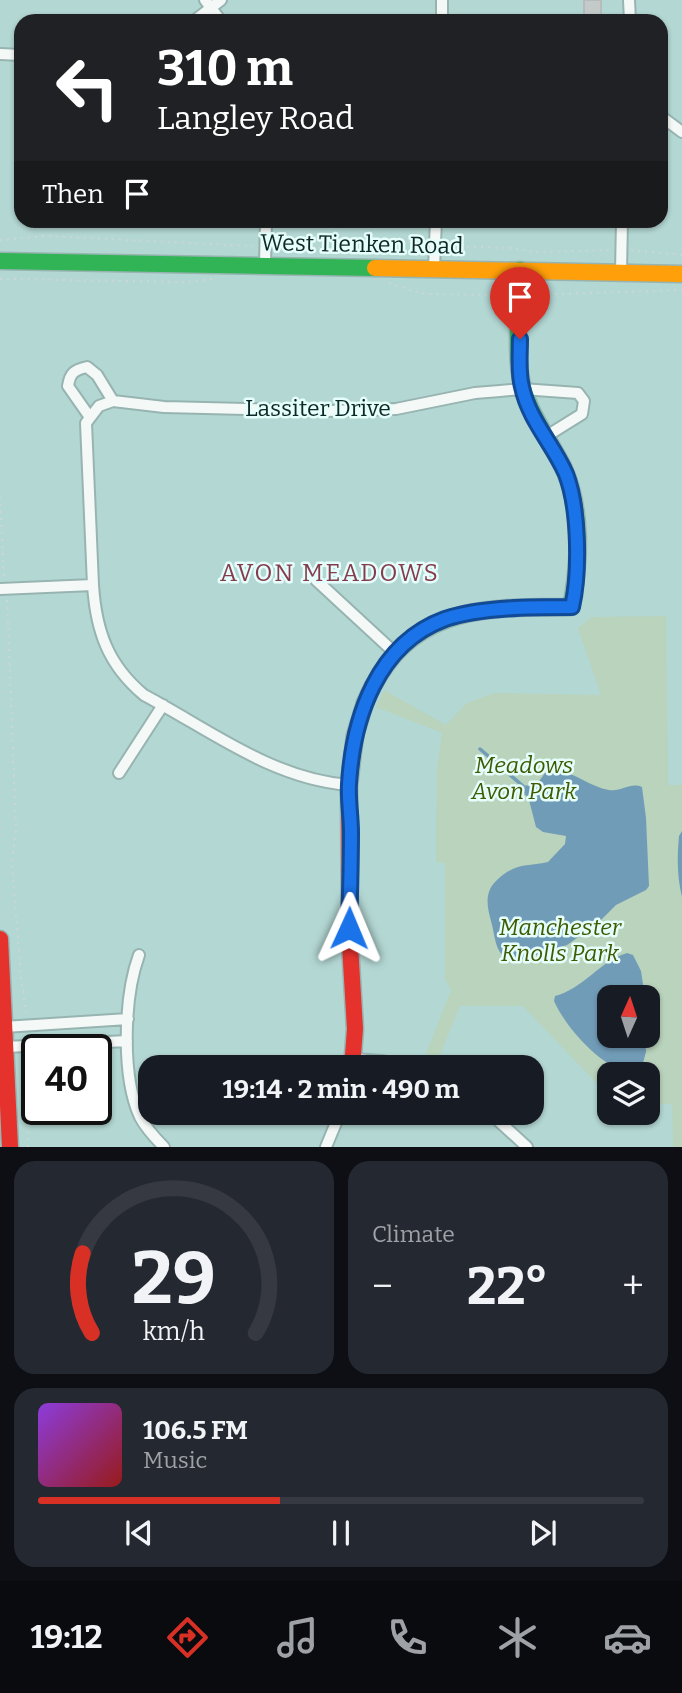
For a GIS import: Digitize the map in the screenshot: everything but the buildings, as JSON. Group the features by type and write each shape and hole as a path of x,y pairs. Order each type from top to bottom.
{"street":[{"path":"207,4 221,0"},
{"path":"265,265 266,228"},
{"path":"434,268 436,228"},
{"path":"621,272 622,228"},
{"name":"West Tienken Road","path":"0,261 682,274"},
{"path":"353,1055 349,785 356,727 367,695 395,653 430,626 461,615 490,610 572,607 575,595 576,555 571,489 564,471 534,419 522,390 519,373 520,270"},
{"path":"89,416 68,386 70,376 75,370 87,367 97,375 113,401 99,406 89,416 86,423 86,444 97,621 116,666 126,680 144,695 287,773 322,783 349,785"},
{"name":"Lassiter Drive","path":"113,401 164,407 385,410 475,393 522,390 578,393 584,401 582,414 545,437"},
{"path":"316,580 395,653"},
{"path":"3,589 93,585"},
{"path":"119,773 163,705"},
{"path":"0,939 10,1147"},
{"path":"139,955 129,990 127,1041 132,1091 149,1130 164,1147"},
{"path":"4,1027 128,1019"},
{"path":"72,1022 73,1034"},
{"path":"112,1042 127,1041"},
{"path":"6,1046 21,1045"},
{"path":"326,1147 335,1125"},
{"path":"503,1125 527,1147"}],"path":[{"path":"0,240 48,236 320,249 348,248 399,239 435,246 512,248 537,252 621,250 682,255"},
{"path":"0,279 186,282 221,278"},
{"path":"390,283 429,294 595,295 682,290"},
{"path":"0,497 16,828 12,866 27,1026"},
{"path":"28,1125 28,1147"}],"green space":[{"path":"666,616 668,785 682,785 682,1147 673,1147 672,1104 660,1104 660,1062 597,1062 597,1083 523,1006 460,1006 440,1055 426,1054 451,990 445,979 445,863 436,862 437,768 442,733 376,707 384,690 446,725 467,703 495,693 601,695 578,628 592,617"}],"water":[{"path":"557,770 609,790 642,787 649,886 616,905 597,924 567,945 514,962 507,959 497,946 488,910 488,894 493,885 510,870 548,862 565,844 566,836 543,832 536,827 529,800 522,790 526,785 534,788 545,773"},
{"path":"682,831 682,897 678,859 679,836"},
{"path":"627,953 633,955 641,971 643,985 597,985 597,1048 646,1048 643,1062 606,1062 576,1035 554,1001 555,996 574,987"}],"waterway":[{"path":"480,749 523,786"}],"traffic: fast":[{"path":"0,261 375,268"},
{"path":"365,703 382,671 402,647 424,630 449,619 476,612 506,608 571,607 578,537 574,502 564,469 536,419 520,376 520,270"}],"traffic: slow":[{"path":"375,268 682,274"}],"traffic: jam":[{"path":"353,1055 355,1029 350,945 349,785 355,735 365,703"},
{"path":"0,939 10,1147"}],"district":[{"name":"AVON MEADOWS","path":"330,573"}],"route":[{"path":"349,928 349,785 356,727 367,695 381,671 407,642 444,620 490,610 572,607 576,555 571,489 564,471 534,419 522,390 519,373 520,339"}],"park label":[{"name":"Meadows Avon Park","path":"524,778"},
{"name":"Manchester Knolls Park","path":"560,940"}]}
